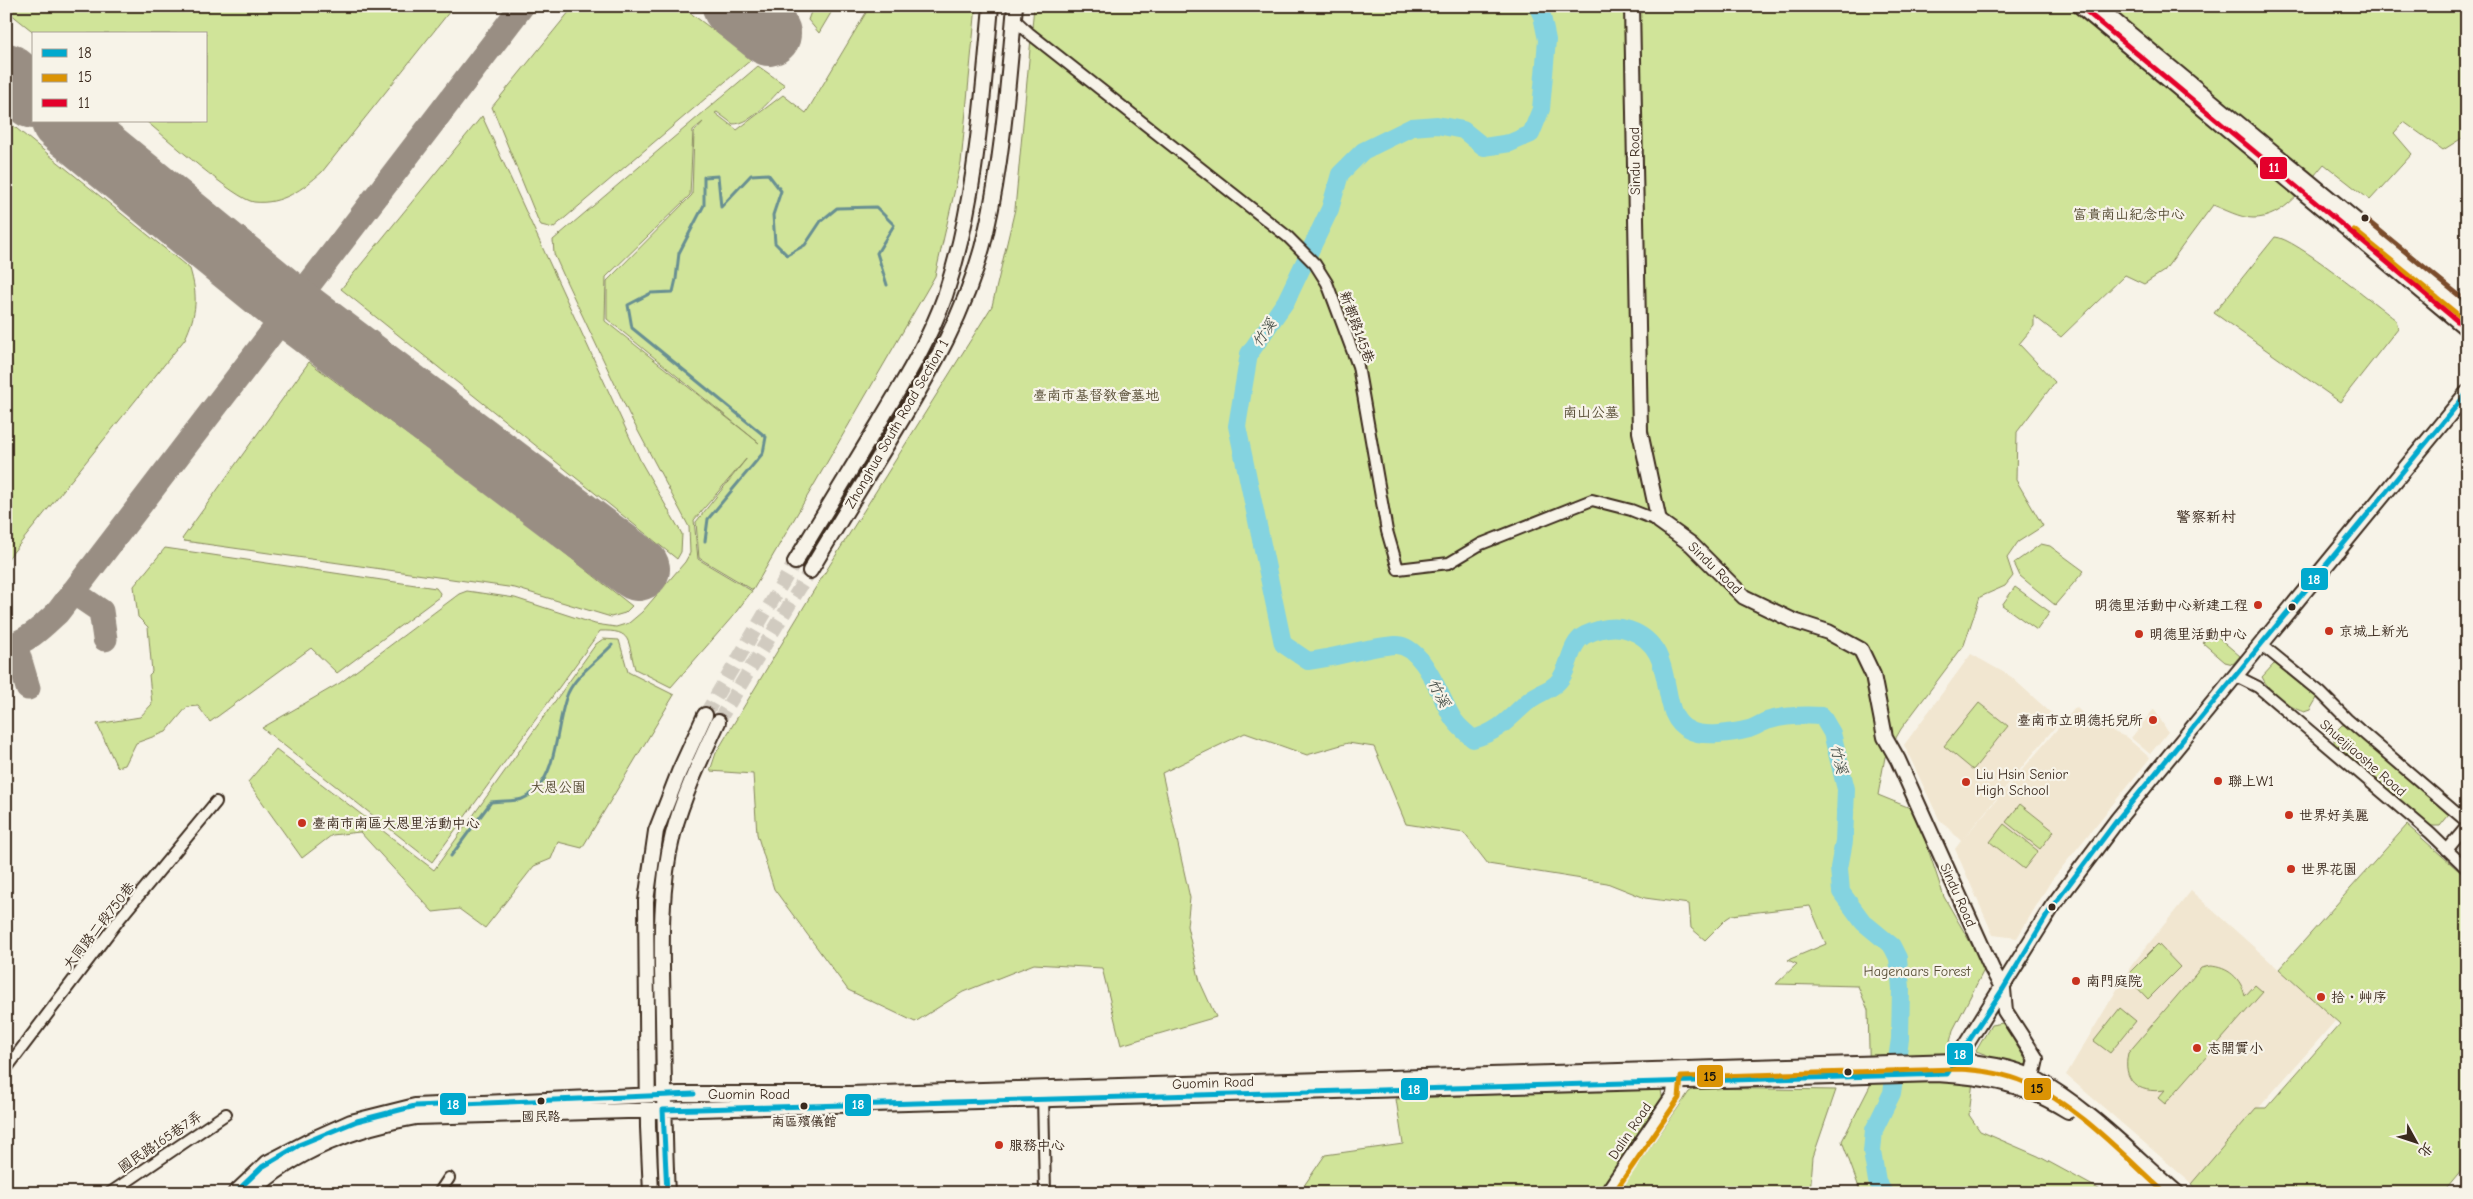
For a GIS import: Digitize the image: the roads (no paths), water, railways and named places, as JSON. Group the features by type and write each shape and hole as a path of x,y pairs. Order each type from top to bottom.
{"street":[{"name":"Zhonghua South Road Section 1","path":"795,562 904,380 928,337 944,297 963,233 978,144 991,6"},
{"name":"Sindu Road","path":"1632,6 1640,432 1660,522 1691,544 1744,597 1794,621 1828,632 1861,650 1873,675 1885,737 1898,760 1992,969 2003,989 2005,1011 2036,1059 2031,1083"},
{"path":"2080,6 2467,329"},
{"path":"2096,6 2467,312"},
{"name":"Zhonghua South Road Section 1","path":"810,571 923,385 944,347 962,307 986,233 999,161 1014,13"},
{"name":"新都路145巷","path":"1014,13 1028,34 1288,237 1315,264 1327,283 1358,366 1387,531 1398,569 1449,563 1481,544 1592,500 1631,510 1660,522"},
{"path":"1947,1074 2003,989 2052,907 2118,819 2467,393"},
{"name":"Shueijiaoshe Road","path":"2262,645 2321,693 2346,719 2467,824"},
{"name":"Shueijiaoshe Road","path":"2236,676 2258,687 2467,869"},
{"path":"651,1193 645,949 646,901 656,831 704,715"},
{"path":"667,1193 663,1110 662,930 664,891 673,835 690,780 718,722"},
{"name":"大同路二段750巷","path":"6,1069 121,917 216,802"},
{"path":"2447,850 2467,824"},
{"path":"1933,1068 1956,1061 1971,1061 2031,1083 2081,1109 2177,1193"},
{"path":"1933,1068 1947,1074 2031,1083 2068,1110 2164,1193"},
{"name":"Guomin Road","path":"235,1193 267,1163 351,1122 378,1113 414,1106 648,1103 663,1110 1043,1093 1933,1068"},
{"name":"Dalin Road","path":"1605,1193 1672,1094 1674,1076"},
{"path":"1043,1093 1045,1193"},
{"name":"Guomin Road","path":"251,1193 266,1179 318,1147 353,1132 408,1118 648,1103 664,1095 1043,1093"},
{"name":"國民路165巷7弄","path":"110,1193 226,1114"},
{"path":"440,1193 449,1178"}],"waterway":[{"name":"竹溪","path":"1537,6 1542,16 1547,40 1541,109 1531,134 1510,143 1484,147 1463,130 1437,125 1412,127 1363,151 1340,174 1330,209 1286,301 1249,354 1237,426 1283,644 1308,661 1384,646 1395,645 1405,647 1422,662 1430,673 1454,720 1473,739 1499,727 1531,699 1551,688 1562,678 1575,644 1579,639 1595,631 1607,628 1629,630 1645,639 1656,651 1662,665 1672,710 1679,722 1689,730 1702,734 1727,733 1749,729 1767,721 1783,717 1822,716 1832,733 1846,789 1844,841 1839,868 1841,892 1863,922 1892,946 1898,958 1901,988 1900,1039 1892,1093 1874,1130 1872,1152 1877,1181 1884,1193"},
{"path":"705,541 708,519 763,453 766,437 632,328 628,305 651,293 673,292 679,253 704,205 704,177 718,176 721,207 751,175 768,174 781,191 773,215 775,243 787,255 805,245 821,221 837,208 876,207 894,225 877,253 887,285"},
{"path":"451,856 491,802 522,799 534,791 543,781 550,767 568,693 582,673 612,645"}],"tunnel":[{"path":"705,715 795,562"},
{"path":"718,722 810,571"}],"place":[{"name":"明德里活動中心新建工程","path":"2258,605"},
{"name":"京城上新光","path":"2329,631"},
{"name":"明德里活動中心","path":"2139,634"},
{"name":"臺南市立明德托兒所","path":"2153,720"},
{"name":"聯上W1","path":"2218,781"},
{"name":"Liu Hsin Senior High School","path":"1966,782"},
{"name":"世界好美麗","path":"2289,815"},
{"name":"臺南市南區大恩里活動中心","path":"302,823"},
{"name":"世界花園","path":"2291,869"},
{"name":"南門庭院","path":"2076,981"},
{"name":"拾・艸序","path":"2321,997"},
{"name":"志開實小","path":"2197,1048"},
{"name":"國民路","path":"541,1101"},
{"name":"南區殯儀館","path":"804,1106"},
{"name":"服務中心","path":"999,1145"}],"district":[{"name":"警察新村","path":"2206,517"}],"park label":[{"name":"富貴南山紀念中心","path":"2129,214"},
{"name":"臺南市基督教會墓地","path":"1096,395"},
{"name":"南山公墓","path":"1591,412"},
{"name":"大恩公園","path":"558,787"},
{"name":"Hagenaars Forest","path":"1917,971"}]}
